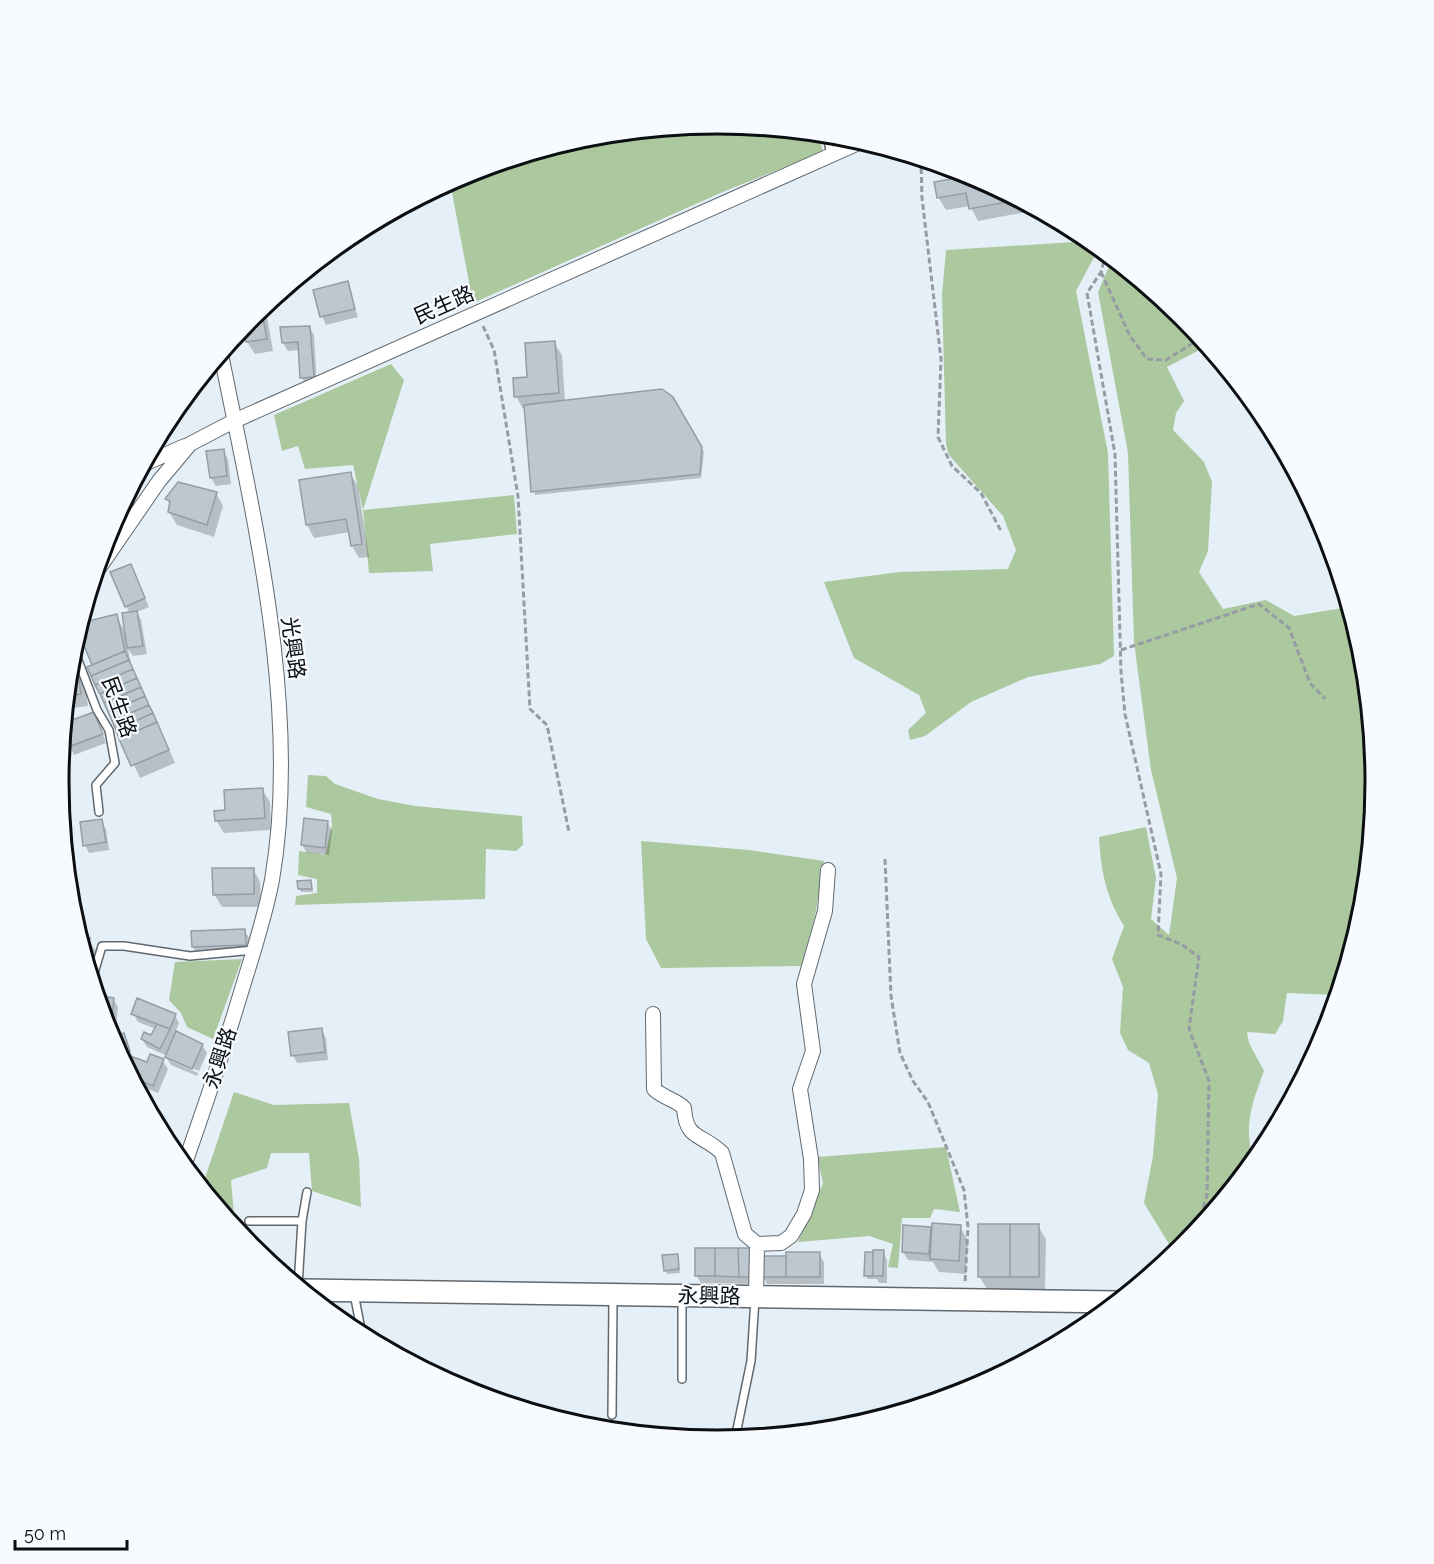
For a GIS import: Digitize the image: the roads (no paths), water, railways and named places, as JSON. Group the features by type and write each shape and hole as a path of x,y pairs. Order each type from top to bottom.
{"main road":[{"name":"永興路","path":"316,1290 1103,1302"}],"street":[{"name":"民生路","path":"113,548 159,481 190,444 234,421 849,147"},
{"name":"光興路","path":"222,365 259,557 279,697 279,821 272,880 254,950"},
{"path":"155,460 190,444"},
{"path":"653,1014 654,1089 660,1095 677,1101 684,1108 685,1124 691,1135 713,1143 722,1153 745,1234 757,1244 781,1243 791,1236 804,1214 812,1190 811,1159 800,1089 813,1052 804,984 825,910 828,870"},
{"name":"永興路","path":"188,1155 254,950"},
{"path":"756,1297 757,1244"}],"lane":[{"path":"829,144 831,156"},
{"name":"民生路","path":"80,665 97,710 109,730 115,762 96,785 99,812"},
{"path":"96,967 102,946 124,946 190,956 254,950"},
{"path":"299,1276 302,1221 307,1192"},
{"path":"249,1221 302,1221"},
{"path":"353,1291 359,1322"},
{"path":"612,1415 613,1293"},
{"path":"682,1296 682,1379"},
{"path":"737,1430 751,1361 756,1297"}]}
